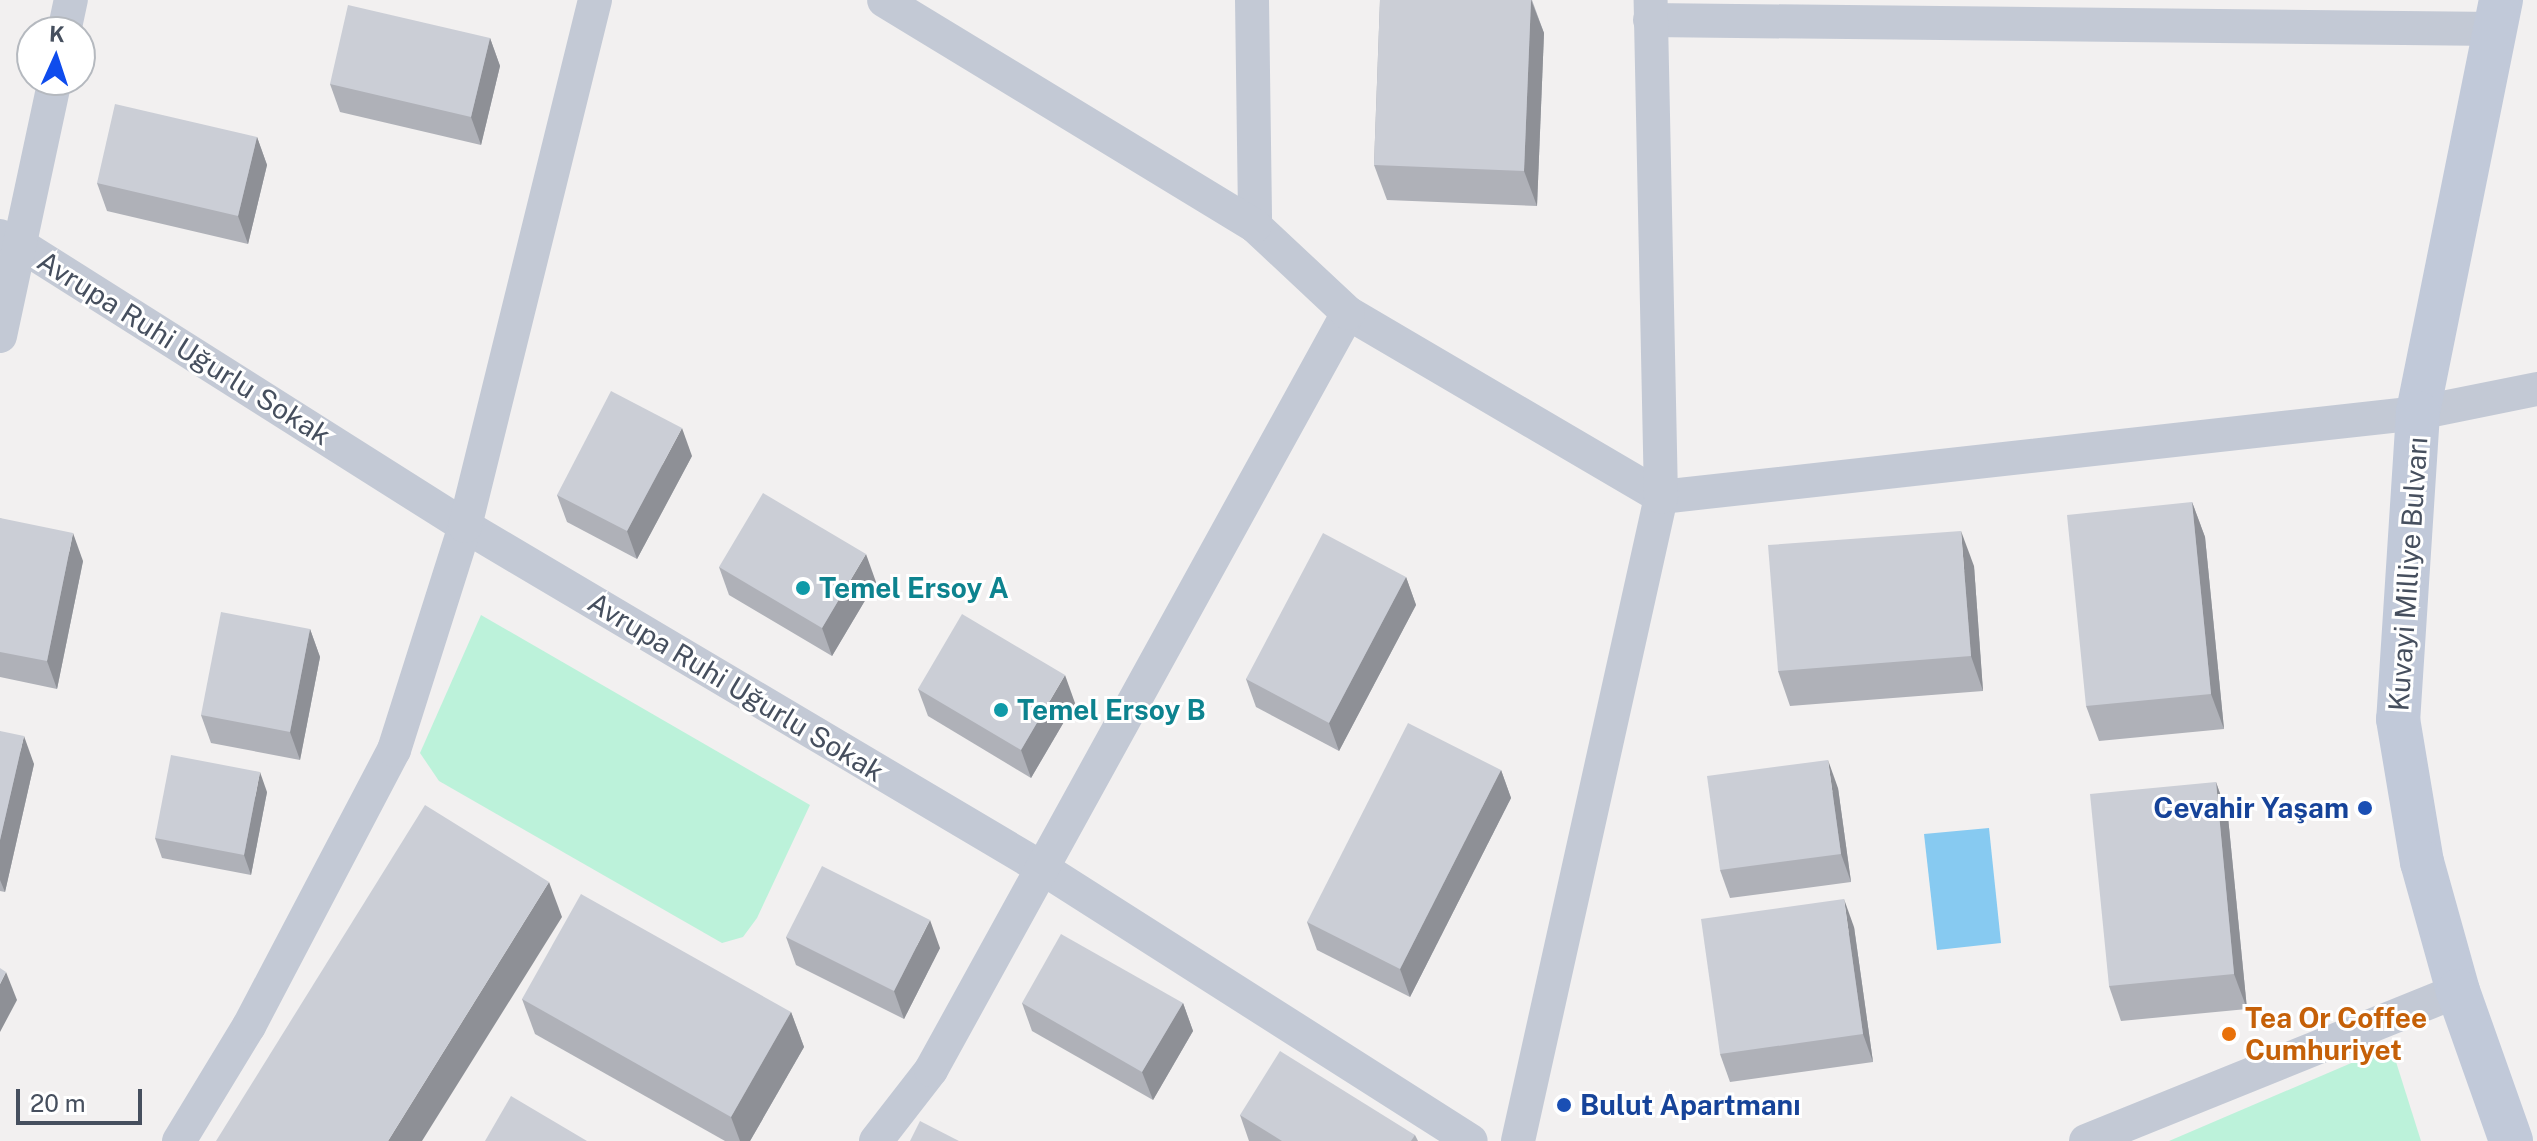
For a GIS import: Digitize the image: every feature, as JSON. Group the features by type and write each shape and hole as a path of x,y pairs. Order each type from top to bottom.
{"street":[{"path":"179,1141 249,1026 394,750 465,526 595,0"},
{"path":"884,0 1255,226 1348,313 1661,497 2418,413 2537,389"},
{"path":"1252,0 1255,226"},
{"path":"1518,1141 1661,497 1650,10 2499,15"},
{"name":"Kuvayi Milliye Bulvarı","path":"2499,15 2418,413 2398,719 2422,862 2458,991 2511,1141"},
{"path":"0,336 11,241 51,96"},
{"name":"Avrupa Ruhi Uğurlu Sokak","path":"11,241 465,526 1042,868 1471,1141"},
{"path":"876,1141 931,1070 1348,313"},
{"path":"2086,1141 2458,991"}],"green space":[{"path":"481,615 810,805 757,918 743,937 722,943 439,781 420,753"},
{"path":"2391,1046 2421,1141 2169,1141"}],"water":[{"path":"1989,828 2001,943 1937,950 1924,834"}],"building":[{"path":"1380,0 1531,0 1524,171 1374,165"},
{"path":"348,5 490,38 471,117 330,84"},
{"path":"115,104 257,137 238,216 97,183"},
{"path":"611,391 682,428 627,531 557,495"},
{"name":"Temel Ersoy A","path":"763,493 866,554 822,628 719,567"},
{"path":"2192,502 2211,694 2086,706 2067,515"},
{"path":"0,518 73,533 47,661 0,652"},
{"path":"1961,531 1971,656 1778,671 1768,545"},
{"path":"1323,533 1406,577 1329,723 1246,679"},
{"path":"221,612 310,629 290,732 201,715"},
{"name":"Temel Ersoy B","path":"962,614 1065,675 1021,750 918,689"},
{"path":"1408,723 1501,770 1400,969 1307,922"},
{"path":"0,731 24,736 0,840"},
{"path":"171,755 260,772 244,855 155,838"},
{"path":"1828,760 1841,854 1720,870 1707,776"},
{"path":"2216,782 2234,974 2109,986 2090,794"},
{"path":"425,805 549,882 388,1141 216,1141"},
{"path":"822,866 930,920 894,991 786,937"},
{"path":"581,894 791,1012 731,1117 522,999"},
{"path":"1844,899 1863,1034 1720,1054 1701,919"},
{"path":"1061,934 1183,1003 1142,1072 1022,1003"},
{"path":"0,968 6,972 0,984"},
{"path":"1280,1051 1415,1135 1411,1141 1282,1141 1240,1115"},
{"path":"511,1096 587,1141 485,1141"},
{"path":"920,1121 959,1141 910,1141"}],"place":[{"name":"Temel Ersoy A","path":"803,588"},
{"name":"Temel Ersoy B","path":"1001,710"},
{"name":"Cevahir Yaşam","path":"2365,808"},
{"name":"Tea Or Coffee Cumhuriyet","path":"2229,1034"},
{"name":"Bulut Apartmanı","path":"1564,1105"}]}
